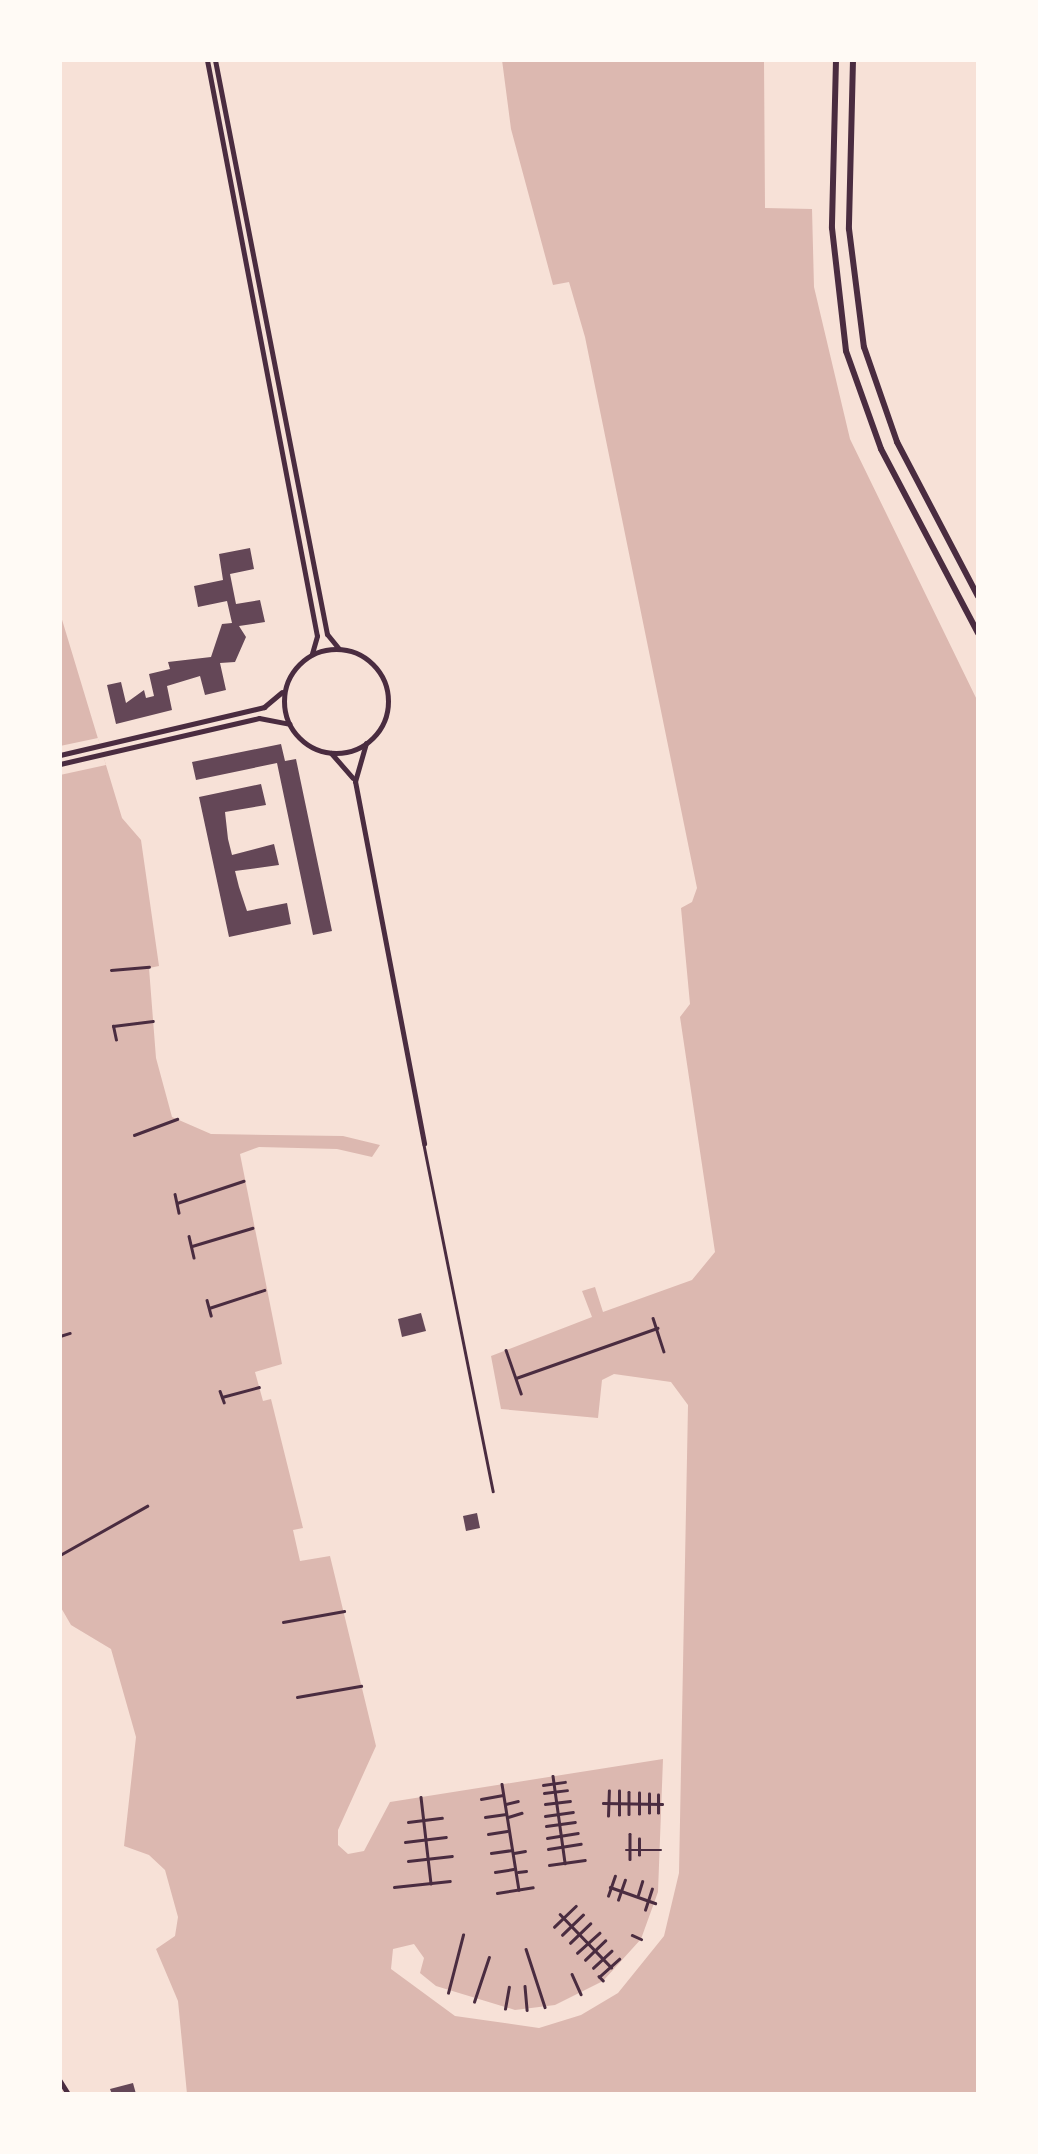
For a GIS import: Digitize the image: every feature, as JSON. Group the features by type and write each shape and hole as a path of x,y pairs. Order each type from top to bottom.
{"main road":[{"path":"836,60 834,271 846,351 866,414 978,633"},
{"path":"853,60 851,270 883,408 978,596"}],"street":[{"path":"207,60 317,636 312,654"},
{"path":"214,60 325,622 339,649"},
{"path":"60,755 264,707 284,690 294,669 312,654 339,649 369,660 386,686 385,718 366,744 354,781"},
{"path":"284,690 289,724 306,744 331,753 354,781 424,1143"},
{"path":"60,764 259,718 289,724"},
{"path":"331,753 366,744"},
{"path":"60,2081 68,2094"}],"lane":[{"path":"424,1143 493,1492"}],"path":[{"path":"110,970 149,967"},
{"path":"116,1040 114,1026 153,1021"},
{"path":"134,1135 177,1119"},
{"path":"177,1203 243,1181"},
{"path":"175,1194 180,1213"},
{"path":"192,1246 252,1228"},
{"path":"189,1236 194,1256"},
{"path":"209,1308 264,1290"},
{"path":"207,1300 211,1315"},
{"path":"653,1318 664,1352"},
{"path":"516,1378 657,1328"},
{"path":"60,1336 70,1332"},
{"path":"506,1350 521,1392"},
{"path":"220,1391 223,1400 259,1387"},
{"path":"60,1554 146,1506"},
{"path":"283,1622 344,1611"},
{"path":"297,1697 361,1686"},
{"path":"553,1776 565,1863"},
{"path":"543,1784 565,1782"},
{"path":"502,1784 519,1890"},
{"path":"544,1793 567,1790"},
{"path":"608,1816 609,1791"},
{"path":"618,1815 619,1792"},
{"path":"629,1792 629,1814"},
{"path":"639,1793 639,1814"},
{"path":"649,1794 649,1813"},
{"path":"658,1794 658,1812"},
{"path":"481,1799 504,1795"},
{"path":"421,1797 431,1883"},
{"path":"544,1804 570,1801"},
{"path":"505,1804 518,1802"},
{"path":"602,1803 660,1804"},
{"path":"411,1810 422,1809"},
{"path":"545,1816 573,1812"},
{"path":"485,1817 521,1814"},
{"path":"408,1822 442,1818"},
{"path":"546,1826 576,1822"},
{"path":"488,1834 509,1830"},
{"path":"547,1838 578,1833"},
{"path":"630,1834 630,1859"},
{"path":"405,1842 446,1837"},
{"path":"639,1839 639,1852"},
{"path":"548,1849 581,1844"},
{"path":"491,1853 525,1850"},
{"path":"628,1850 661,1850"},
{"path":"408,1861 452,1856"},
{"path":"549,1865 586,1860"},
{"path":"494,1872 526,1871"},
{"path":"608,1896 616,1876"},
{"path":"618,1900 625,1880"},
{"path":"394,1888 450,1881"},
{"path":"636,1906 642,1882"},
{"path":"496,1893 533,1887"},
{"path":"611,1888 655,1904"},
{"path":"645,1910 652,1890"},
{"path":"628,1904 631,1895"},
{"path":"554,1927 576,1906"},
{"path":"562,1916 610,1966"},
{"path":"562,1935 582,1916"},
{"path":"570,1943 590,1924"},
{"path":"578,1953 598,1932"},
{"path":"448,1993 463,1935"},
{"path":"632,1935 641,1939"},
{"path":"585,1960 605,1941"},
{"path":"526,1949 546,2008"},
{"path":"593,1968 611,1952"},
{"path":"474,2002 489,1957"},
{"path":"603,1981 599,1978 619,1959"},
{"path":"572,1974 581,1994"},
{"path":"526,1986 527,2010"},
{"path":"505,2008 508,1987"}],"shaded area":[{"path":"502,60 764,60 765,208 812,209 814,287 850,439 978,702 978,2094 187,2094 178,2001 156,1949 175,1936 178,1917 165,1870 149,1855 124,1846 136,1737 111,1649 71,1625 60,1606 60,613 122,818 141,840 159,966 149,968 156,1058 172,1117 211,1134 343,1136 380,1145 372,1157 337,1149 259,1147 240,1154 282,1364 255,1372 263,1401 271,1399 303,1528 293,1530 300,1561 330,1556 376,1746 338,1830 338,1845 348,1854 364,1851 390,1802 663,1759 658,1892 641,1939 603,1981 555,2005 515,2010 436,1986 420,1973 424,1958 414,1944 393,1949 391,1969 455,2016 539,2028 581,2015 618,1993 664,1936 679,1873 688,1405 671,1382 614,1374 602,1380 598,1418 501,1409 491,1356 592,1317 582,1291 595,1287 603,1312 692,1280 715,1252 680,1017 690,1004 681,908 692,902 697,888 585,337 569,282 553,285 511,129"}],"pier":[{"path":"98,738 106,765 60,775 60,746"}],"building":[{"path":"250,548 254,569 230,574 236,604 260,600 265,622 239,626 246,637 235,662 220,663 226,690 205,695 200,676 167,686 172,710 116,724 107,685 121,682 126,703 144,690 146,698 154,696 149,674 170,669 168,662 211,657 222,624 232,623 227,601 198,607 194,586 223,580 219,554"},
{"path":"281,744 285,761 296,759 332,931 313,935 277,763 196,780 192,762"},
{"path":"261,784 266,805 225,812 228,839 232,855 274,844 279,865 235,871 247,911 287,903 291,924 229,937 199,797"},
{"path":"421,1313 426,1331 402,1337 398,1319"},
{"path":"477,1513 480,1528 466,1531 463,1516"},
{"path":"133,2083 136,2094 112,2094 110,2089"}]}
